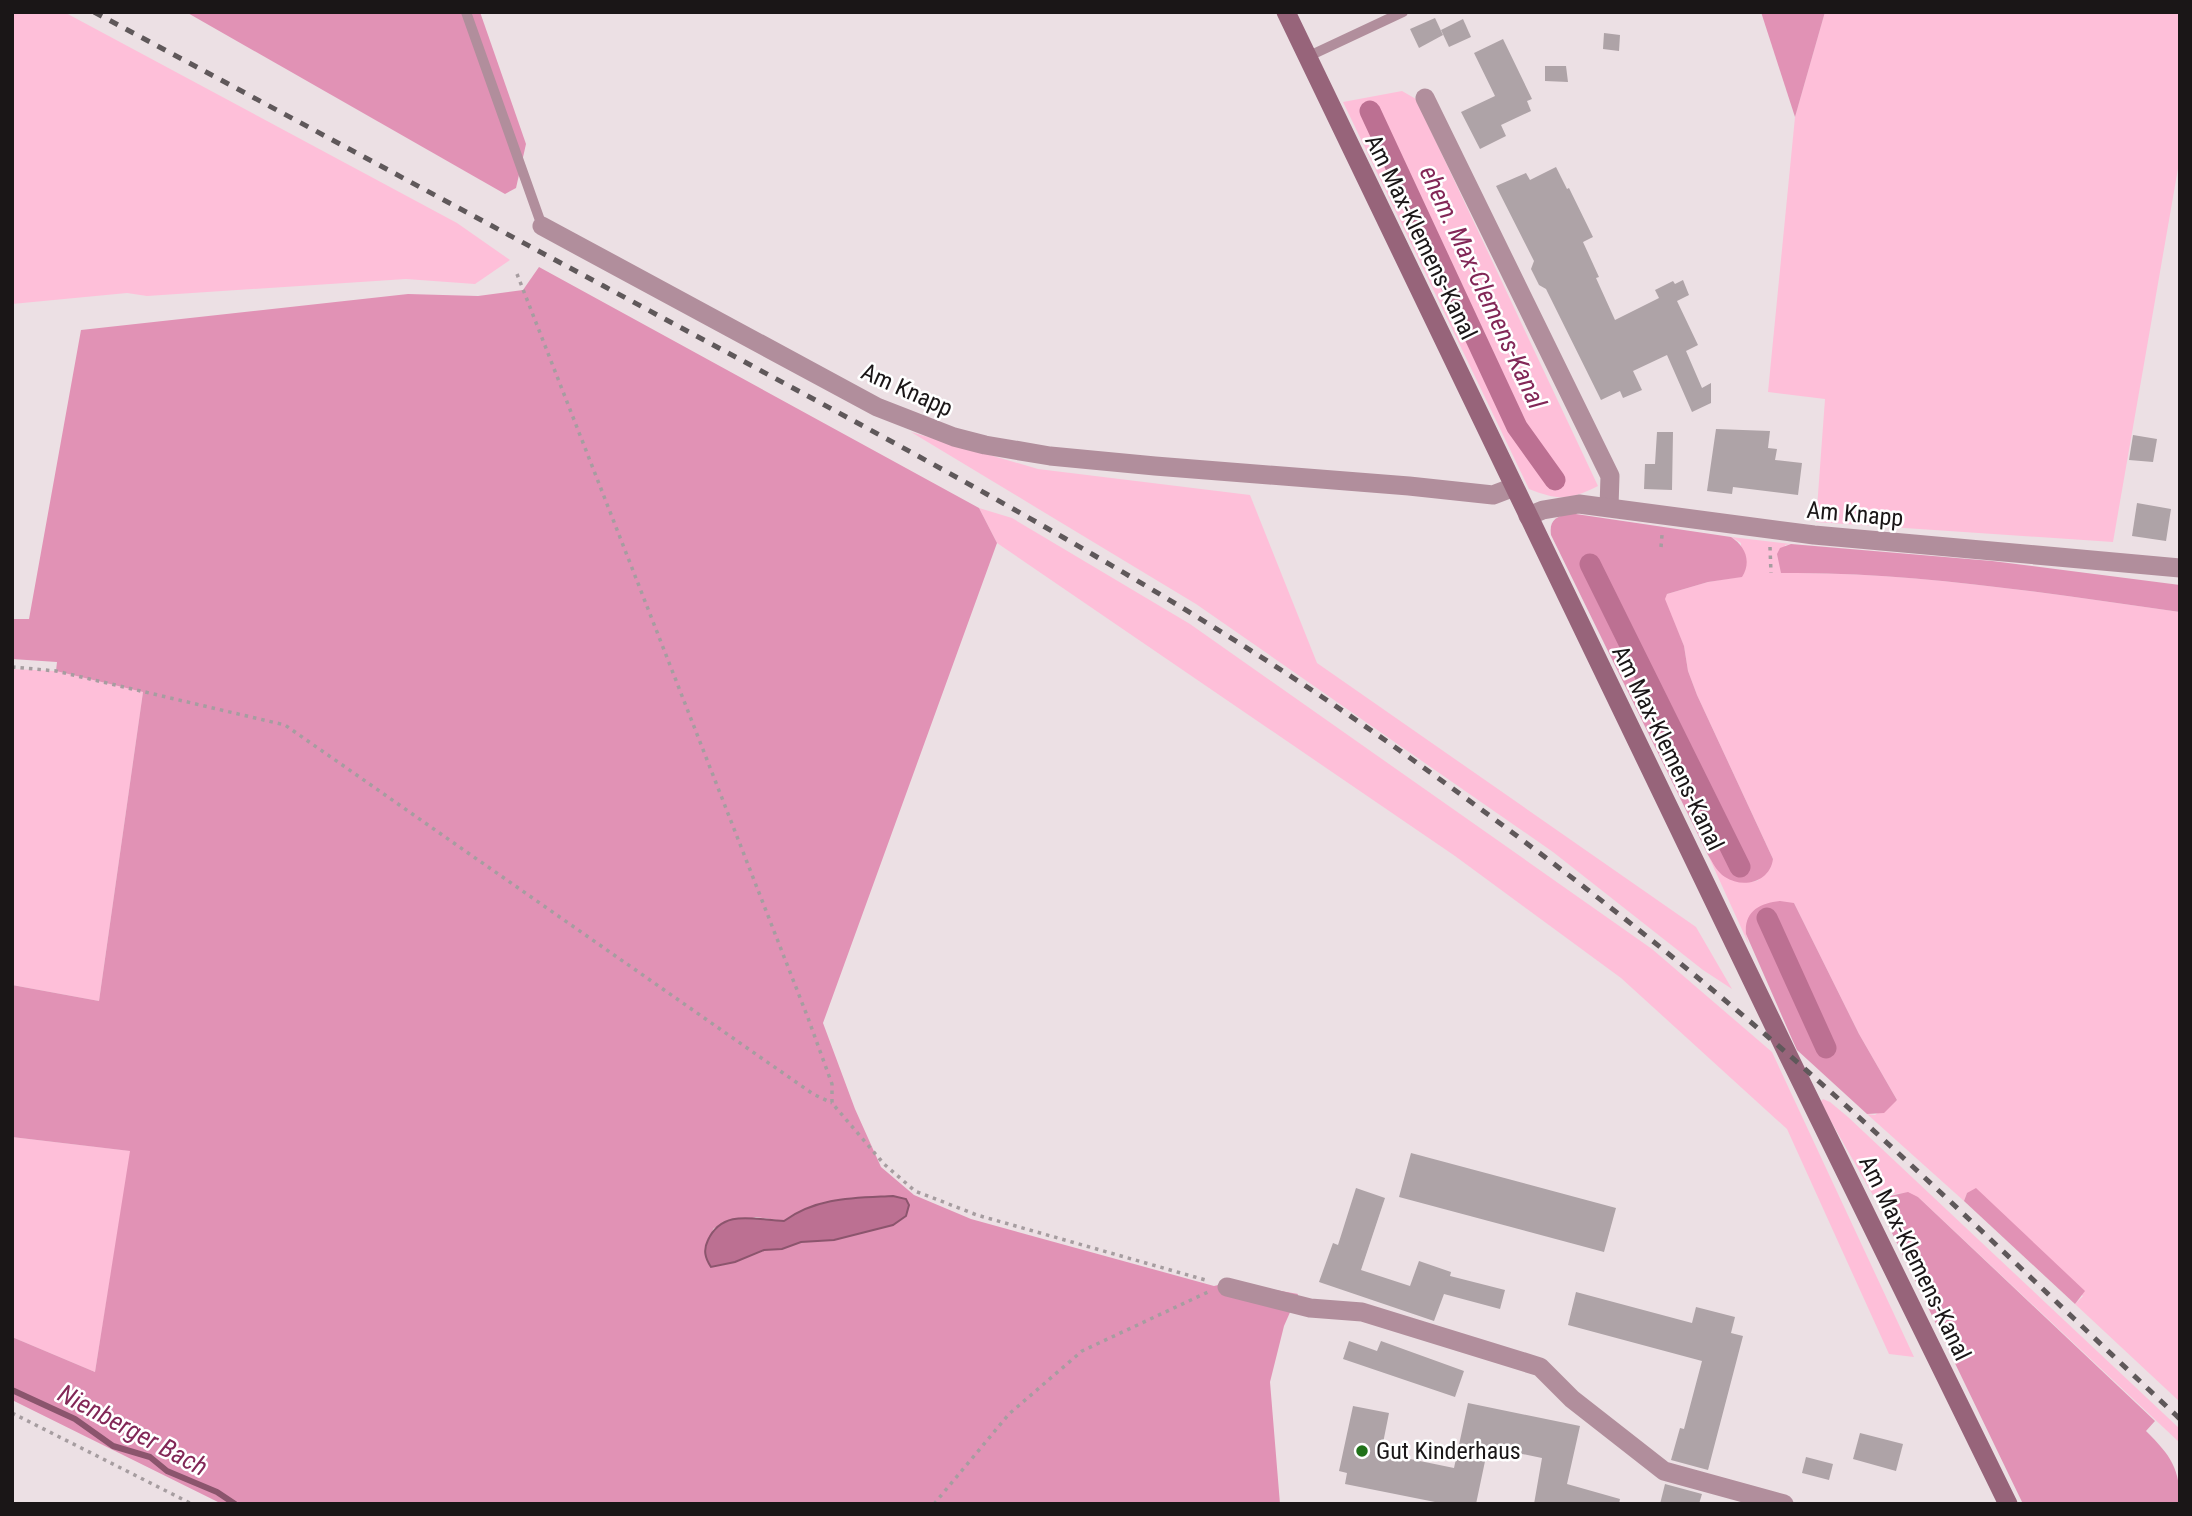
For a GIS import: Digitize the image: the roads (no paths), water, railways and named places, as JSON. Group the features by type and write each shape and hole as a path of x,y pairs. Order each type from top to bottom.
{"main road":[{"name":"Am Max-Klemens-Kanal","path":"1286,12 1313,54 1514,487 2008,1504"}],"street":[{"path":"1425,98 1610,476 1608,507"},
{"name":"Am Knapp","path":"542,226 877,407 954,437 1050,456 1155,466 1493,495 1514,487"},
{"name":"Am Knapp","path":"1528,516 1543,510 1578,504 1772,531 2180,568"},
{"path":"1227,1286 1310,1308 1362,1312 1540,1367 1572,1399 1664,1471 1776,1503"}],"lane":[{"name":"Am Knapp","path":"466,12 542,226"},
{"path":"1313,54 1403,12"}],"waterway":[{"name":"ehem. Max-Clemens-Kanal","path":"1370,111 1517,427 1555,480"},
{"name":"ehem. Max-Clemens-Kanal","path":"1590,564 1740,867"},
{"name":"ehem. Max-Clemens-Kanal","path":"1767,918 1826,1048"},
{"name":"Nienberger Bach","path":"12,1390 75,1419 113,1446 150,1457 167,1471 217,1492 235,1504"}],"railway":[{"path":"94,12 994,498 1159,594 1320,696 1549,860 1742,1015 1888,1144 2180,1419"}],"place":[{"name":"Gut Kinderhaus","path":"1362,1451"}]}
